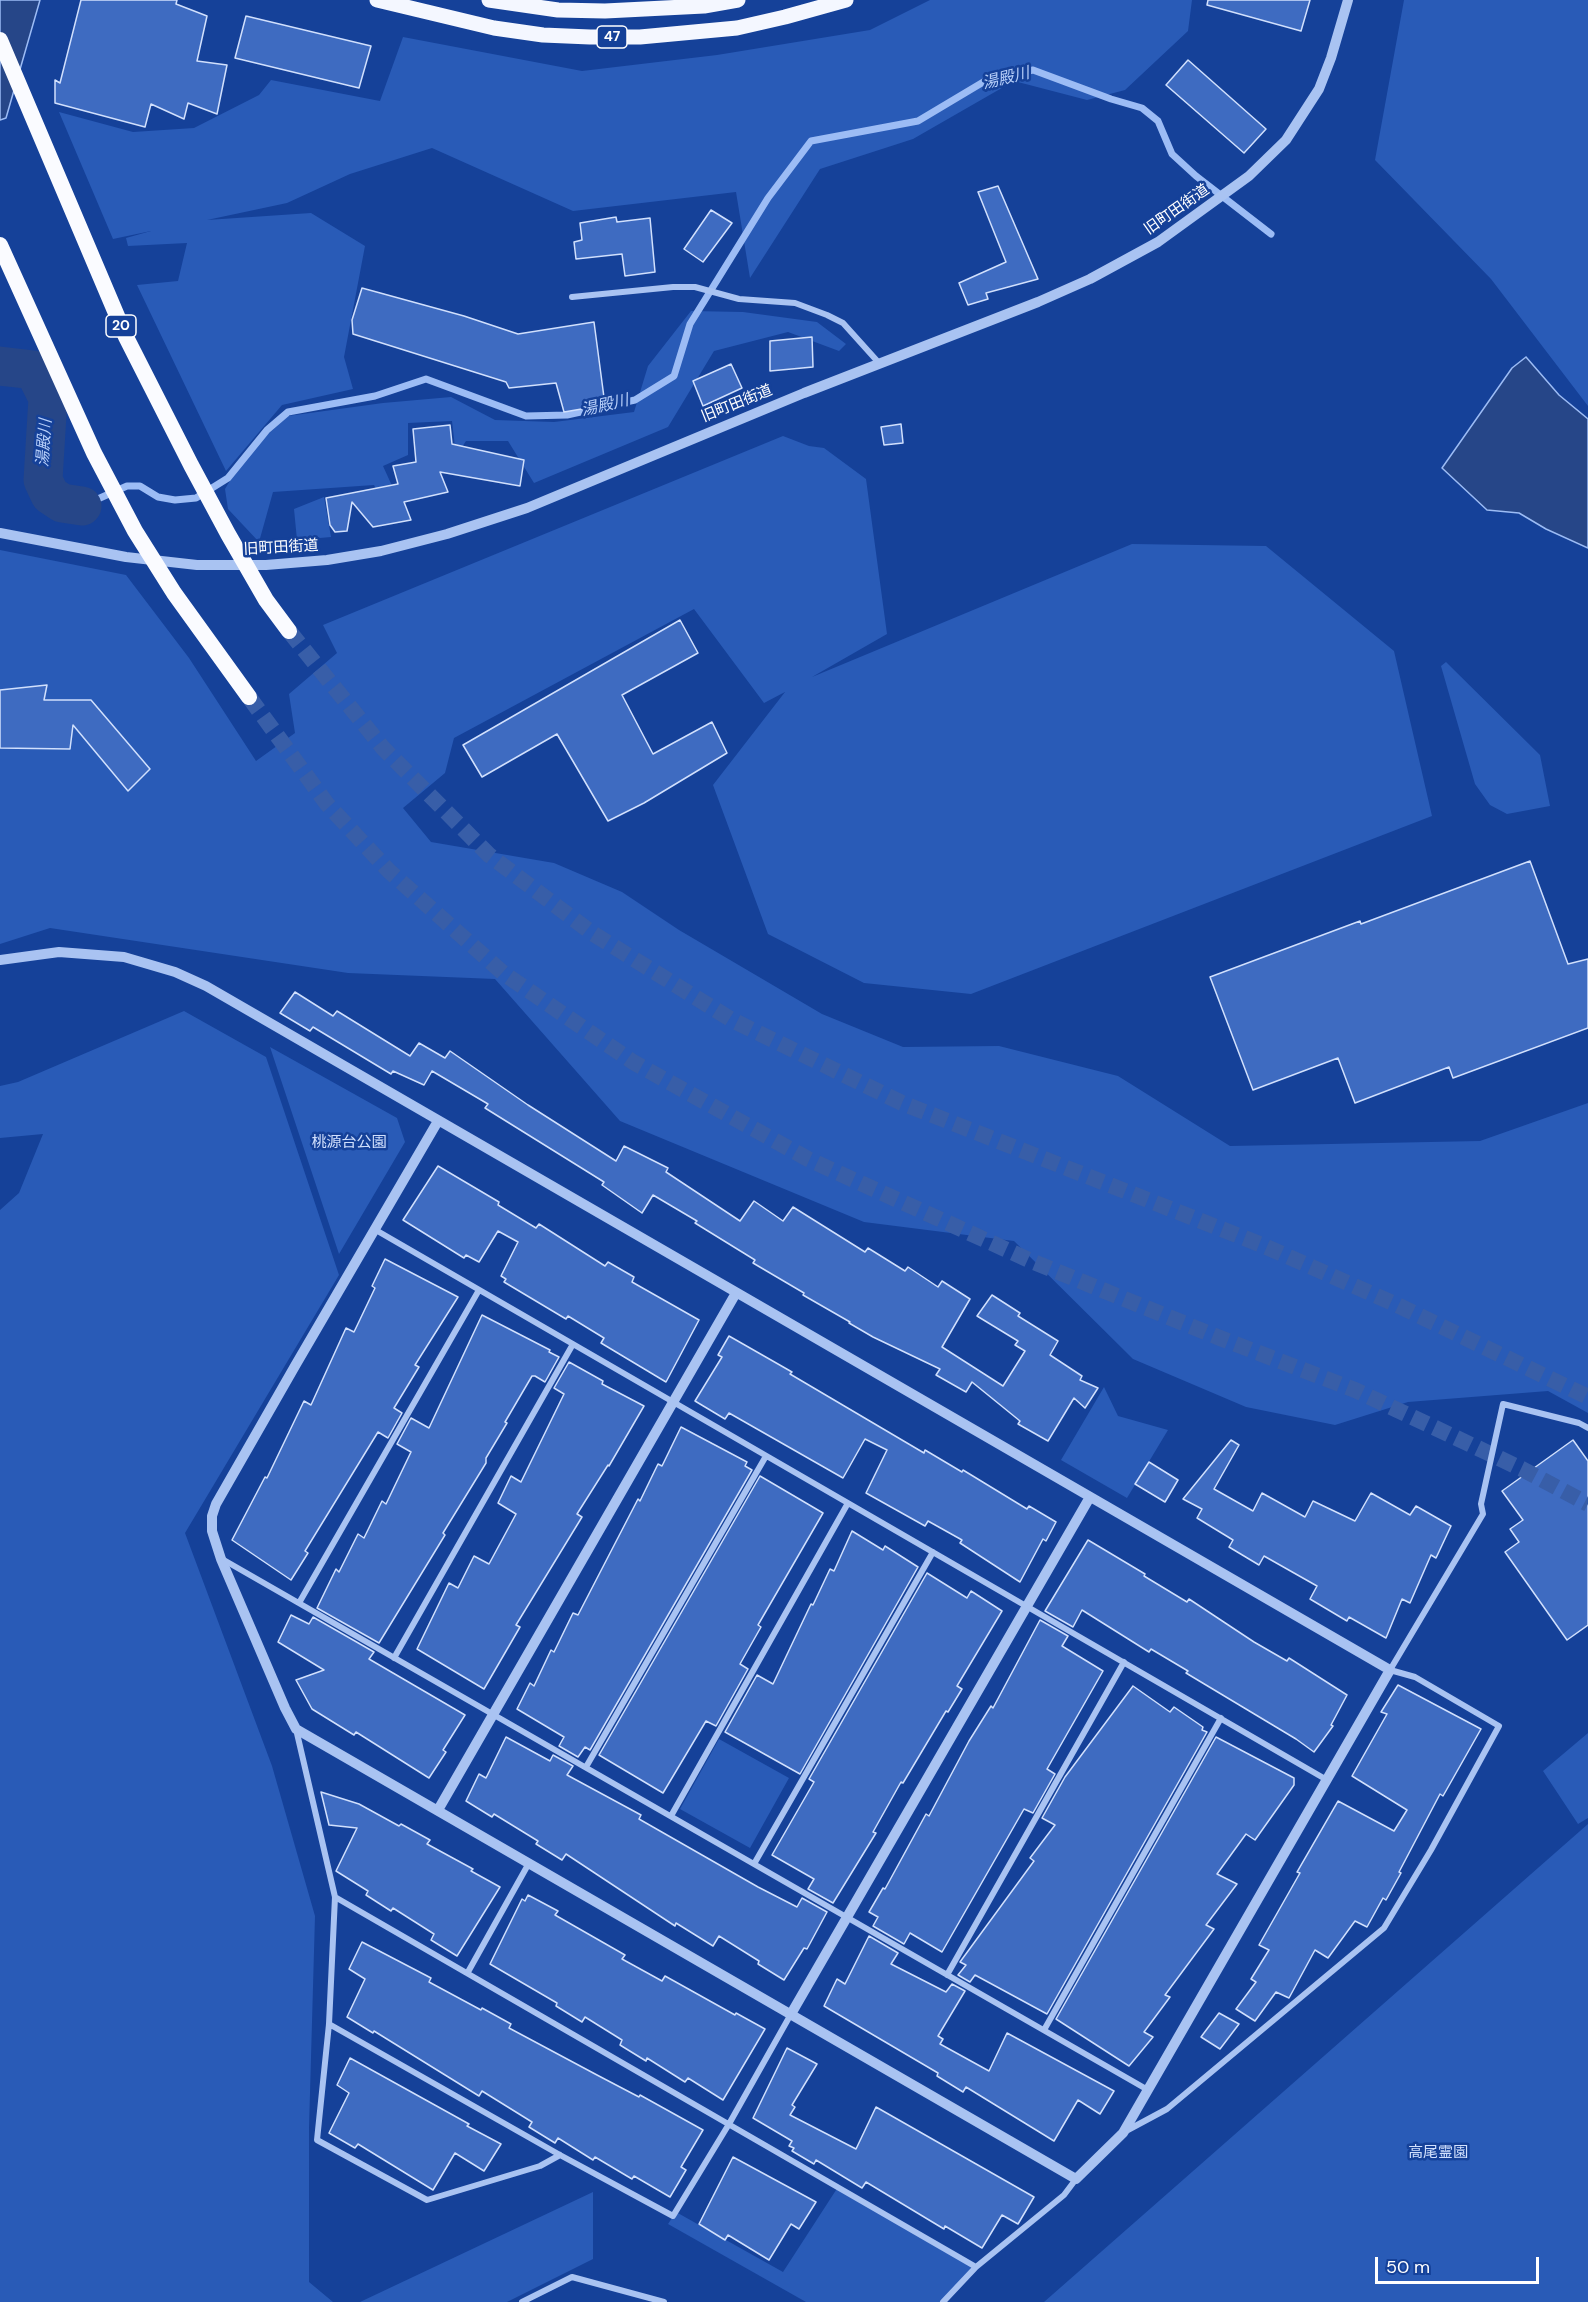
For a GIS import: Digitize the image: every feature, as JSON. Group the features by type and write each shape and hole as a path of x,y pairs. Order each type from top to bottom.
{"highway":[{"name":"20","path":"0,40 126,337 191,465 266,600 289,632"},
{"path":"0,245 94,453 135,531 174,593 249,697"}],"main road":[{"name":"47","path":"377,0 494,28 590,38 650,36 737,28 846,0"},
{"name":"47","path":"489,0 558,10 605,11 704,6 738,0"}],"street":[{"name":"旧町田街道","path":"0,532 126,557 197,565 266,565 355,556 407,545 507,516 879,363 1020,309 1090,279 1158,242 1249,176 1286,140 1319,89 1348,0"},
{"path":"573,297 695,287 739,299 795,303 843,323 879,363"},
{"path":"0,960 42,953 75,952 124,957 175,972 206,986 1390,1670 1415,1677 1499,1726 1431,1850 1384,1928 1167,2109 1123,2133"},
{"path":"438,1121 216,1504 212,1515 212,1531 221,1559 296,1729 335,1897 329,2024 317,2140 427,2200 540,2166 560,2155"},
{"path":"374,1229 1327,1780"},
{"path":"299,1603 478,1290"},
{"path":"438,1810 736,1293"},
{"path":"394,1658 573,1344"},
{"path":"944,2302 976,2267 1064,2195 1076,2179 1123,2133 1390,1670 1483,1514 1481,1504 1503,1404 1579,1423 1588,1428"},
{"path":"586,1767 766,1456"},
{"path":"329,2024 560,2155 673,2216 729,2124 1089,1497"},
{"path":"671,1816 848,1503"},
{"path":"754,1864 933,1552"},
{"path":"221,1559 1148,2090"},
{"path":"947,1975 1124,1662"},
{"path":"1044,2030 1221,1718"},
{"path":"296,1729 1076,2179"},
{"path":"468,1972 529,1863"},
{"path":"335,1897 976,2267"},
{"path":"522,2302 572,2277 664,2302"}],"green space":[{"path":"930,0 1192,0 1188,31 1125,90 1087,100 1014,81 913,139 820,169 750,278 736,192 573,211 432,148 350,174 287,203 207,220 311,213 365,246 344,357 353,389 282,405 226,471 137,285 178,281 187,243 128,246 126,238 151,231 113,239 59,112 133,132 194,128 259,95 271,80 380,101 403,37 582,71 717,55 870,30"},
{"path":"1404,0 1588,0 1588,406 1491,279 1375,160"},
{"path":"691,311 743,312 817,322 846,344 839,351 788,332 714,351 668,427 534,483 508,441 466,441 456,456 452,421 408,423 408,455 383,466 398,499 384,504 374,485 273,492 259,542 228,509 225,489 245,455 288,416 383,403 451,397 495,420 554,422 634,412 648,366"},
{"path":"783,436 809,446 824,448 866,479 887,634 812,677 1132,544 1266,546 1394,651 1432,816 971,994 864,983 768,934 713,785 785,692 764,703 694,609 454,738 445,773 403,808 431,842 554,863 622,892 679,930 822,1014 903,1047 999,1046 1118,1076 1230,1146 1480,1141 1588,1103 1588,1413 1548,1391 1408,1402 1335,1425 1246,1407 1133,1359 1014,1241 864,1222 620,1121 495,979 348,973 50,928 0,944 0,550 126,575 189,658 256,761 295,733 289,694 337,653 323,625"},
{"path":"324,497 331,537 297,540 294,509"},
{"path":"1446,662 1540,755 1550,806 1507,814 1490,805 1475,784 1441,666"},
{"path":"184,1011 266,1057 339,1275 185,1533 272,1766 315,1916 309,2128 309,2282 333,2302 0,2302 0,1210 19,1193 43,1134 0,1138 0,1086 18,1082"},
{"name":"桃源台公園","path":"270,1047 397,1118 405,1142 339,1254"},
{"path":"1104,1387 1118,1416 1168,1430 1127,1498 1061,1460"},
{"path":"1588,1733 1588,1818 1578,1824 1543,1771"},
{"path":"719,1739 789,1778 750,1848 680,1809"},
{"name":"高尾霊園","path":"1588,1824 1588,2302 1044,2302"},
{"path":"838,2187 976,2267 943,2302 806,2302 668,2224 676,2212 783,2272"},
{"path":"593,2192 593,2259 507,2302 360,2302"}],"shaded area":[{"path":"0,0 40,0 6,118 0,120"},
{"path":"1526,357 1559,395 1588,419 1588,548 1546,529 1519,513 1487,510 1442,468 1512,368"}],"building":[{"path":"81,0 177,0 176,4 207,16 197,61 227,65 217,114 188,103 184,119 151,104 145,127 55,103 55,80 60,83"},
{"path":"1208,0 1310,0 1301,31 1207,5"},
{"path":"246,16 371,46 359,88 235,58"},
{"path":"1188,60 1266,129 1244,153 1166,85"},
{"path":"998,186 1038,279 986,293 988,299 968,305 959,283 1006,262 978,192"},
{"path":"711,210 732,223 703,262 684,249"},
{"path":"616,217 617,222 650,218 655,272 625,276 622,254 576,259 574,242 582,240 580,223"},
{"path":"362,288 464,316 518,334 594,322 605,405 564,412 556,383 509,388 506,382 353,334 352,320"},
{"path":"812,337 813,367 770,371 770,341"},
{"path":"731,364 742,388 703,406 693,381"},
{"path":"901,424 903,443 884,445 881,427"},
{"path":"450,425 452,444 524,460 520,486 440,472 448,492 404,502 411,520 373,527 352,502 347,531 335,532 330,525 326,498 398,484 393,466 416,462 413,429"},
{"path":"680,620 698,653 622,695 653,754 712,722 727,753 644,803 608,821 557,734 482,777 463,745"},
{"path":"47,685 44,700 91,700 150,769 128,791 73,725 70,749 0,748 0,690"},
{"path":"1530,861 1568,964 1588,959 1588,1028 1453,1078 1449,1067 1355,1103 1338,1058 1253,1090 1210,977"},
{"path":"295,992 333,1016 337,1011 410,1056 419,1043 445,1058 450,1051 528,1105 616,1161 624,1146 668,1168 666,1172 740,1221 754,1201 783,1221 793,1207 865,1252 868,1248 905,1271 908,1267 938,1287 942,1281 970,1299 942,1347 1003,1386 1025,1351 1015,1345 1018,1341 977,1316 992,1295 1020,1313 1018,1316 1058,1341 1050,1355 1082,1376 1080,1380 1098,1388 1085,1408 1074,1398 1048,1441 1018,1424 1020,1421 972,1382 966,1392 936,1375 940,1369 849,1323 753,1263 755,1260 695,1223 697,1221 653,1195 642,1213 602,1185 604,1182 485,1108 488,1104 432,1071 424,1085 393,1071 391,1074 313,1027 310,1031 280,1013"},
{"path":"438,1166 499,1202 498,1205 536,1228 539,1224 605,1266 608,1262 634,1277 632,1282 699,1320 666,1382 601,1343 604,1338 568,1316 566,1319 504,1282 506,1279 501,1276 518,1242 498,1231 479,1262 466,1255 464,1258 403,1220"},
{"path":"385,1259 458,1297 415,1365 419,1367 394,1408 402,1413 388,1438 378,1432 305,1551 308,1553 291,1580 232,1540 265,1477 267,1478 304,1401 311,1405 346,1328 354,1332 375,1288 372,1286"},
{"path":"482,1315 550,1350 549,1352 559,1357 545,1382 532,1376 505,1422 507,1423 486,1458 486,1463 443,1533 445,1535 379,1643 317,1608 336,1569 339,1572 358,1534 364,1538 382,1501 386,1504 411,1452 397,1444 411,1418 429,1428"},
{"path":"729,1336 924,1453 925,1450 1027,1509 1029,1506 1056,1522 1046,1541 1043,1539 1020,1582 960,1543 962,1540 928,1521 925,1526 866,1493 887,1450 865,1439 843,1478 729,1413 725,1419 695,1401 722,1357 718,1355"},
{"path":"569,1362 603,1381 602,1384 644,1406 609,1466 577,1514 582,1517 516,1625 520,1627 484,1689 417,1649 449,1583 458,1588 474,1556 489,1564 516,1514 498,1503 511,1476 521,1482 564,1394 554,1388"},
{"path":"681,1427 747,1462 745,1466 752,1470 590,1750 585,1747 578,1757 559,1746 564,1737 517,1709 530,1683 534,1686 551,1650 554,1652 573,1613 578,1615 638,1499 640,1501 658,1464 662,1466"},
{"path":"1231,1440 1239,1445 1214,1489 1253,1511 1262,1493 1305,1517 1313,1501 1355,1521 1371,1493 1410,1515 1416,1506 1451,1526 1436,1558 1431,1555 1410,1603 1402,1599 1386,1638 1349,1617 1347,1621 1310,1599 1317,1586 1264,1556 1259,1565 1229,1547 1233,1540 1197,1518 1202,1509 1183,1499"},
{"path":"1573,1440 1588,1461 1588,1625 1567,1640 1505,1552 1519,1542 1510,1529 1523,1520 1502,1491"},
{"path":"1149,1462 1178,1480 1165,1502 1135,1484"},
{"path":"760,1476 823,1513 758,1625 761,1627 740,1664 748,1669 716,1726 706,1721 663,1793 599,1755"},
{"path":"852,1531 883,1550 885,1546 918,1567 800,1774 725,1732 757,1675 773,1684 811,1604 813,1605 830,1569 834,1571"},
{"path":"1088,1540 1187,1602 1189,1599 1254,1642 1287,1661 1289,1658 1347,1695 1331,1725 1333,1726 1314,1752 1186,1673 1188,1671 1151,1649 1149,1652 1082,1610 1073,1627 1045,1611"},
{"path":"927,1573 967,1598 971,1591 1002,1611 957,1686 962,1689 948,1712 946,1711 903,1783 901,1782 873,1832 876,1833 833,1903 808,1889 814,1879 772,1855 814,1782 809,1779"},
{"path":"291,1615 309,1624 313,1617 374,1652 369,1659 465,1715 443,1750 446,1752 429,1778 356,1732 354,1735 312,1709 296,1680 324,1670 278,1642"},
{"path":"1040,1620 1068,1636 1062,1646 1103,1671 1047,1769 1055,1774 1033,1813 1024,1809 942,1952 910,1933 904,1944 873,1926 878,1917 869,1912 883,1888 885,1889 926,1814 929,1816 969,1741 991,1706 993,1708"},
{"path":"1398,1685 1481,1729 1443,1796 1440,1794 1399,1872 1401,1873 1386,1900 1383,1898 1367,1927 1355,1921 1328,1958 1315,1950 1289,1998 1276,1992 1255,2021 1236,2009 1256,1982 1251,1979 1269,1950 1259,1945 1338,1801 1394,1831 1407,1810 1352,1776 1387,1714 1381,1712"},
{"path":"1133,1686 1170,1712 1174,1707 1207,1732 1047,2014 975,1975 970,1982 958,1975 966,1965 960,1962 1034,1861 1030,1858 1055,1825 1042,1818 1065,1777"},
{"path":"506,1737 550,1761 553,1755 573,1766 567,1775 641,1815 639,1819 758,1887 797,1907 802,1898 827,1912 807,1949 804,1948 784,1980 719,1936 713,1946 676,1923 675,1926 566,1854 562,1860 536,1844 538,1841 494,1814 492,1817 466,1801 479,1774 486,1778"},
{"path":"1216,1737 1294,1778 1294,1785 1255,1840 1246,1834 1217,1874 1237,1884 1206,1925 1214,1929 1165,1995 1170,1997 1144,2032 1153,2037 1129,2066 1056,2019"},
{"path":"321,1792 359,1804 399,1826 401,1824 430,1840 427,1844 473,1869 471,1871 500,1887 457,1956 431,1940 434,1934 393,1908 391,1911 366,1895 368,1891 336,1871 357,1828 329,1825"},
{"path":"528,1895 558,1911 555,1915 625,1955 622,1959 662,1981 665,1976 765,2029 723,2100 688,2078 685,2082 647,2058 646,2061 620,2045 622,2040 585,2017 582,2022 556,2006 557,2003 490,1964 522,1899 525,1901"},
{"path":"869,1936 898,1953 891,1964 946,1992 952,1984 965,1991 938,2036 943,2039 940,2044 989,2071 1007,2033 1114,2091 1100,2114 1078,2100 1054,2141 966,2087 963,2092 937,2076 938,2073 824,2006 837,1979 845,1984"},
{"path":"362,1942 431,1978 429,1982 511,2024 509,2028 703,2130 681,2167 686,2170 670,2197 634,2176 632,2179 595,2157 593,2160 558,2138 555,2143 529,2127 532,2122 482,2091 479,2096 374,2031 373,2033 347,2017 365,1979 349,1969"},
{"path":"1219,2013 1239,2024 1220,2049 1201,2037"},
{"path":"787,2048 817,2064 792,2105 795,2107 790,2115 856,2149 876,2107 1034,2197 1018,2224 1002,2215 982,2248 945,2226 944,2229 866,2182 862,2188 816,2160 814,2164 792,2151 794,2148 789,2146 792,2141 753,2118"},
{"path":"350,2058 501,2144 484,2171 455,2153 433,2190 358,2144 355,2148 329,2133 349,2093 337,2085"},
{"path":"733,2157 816,2202 799,2229 791,2224 769,2260 728,2235 725,2240 699,2224"}],"waterway":[{"name":"湯殿川","path":"82,506 127,486 140,486 158,497 175,500 196,498 228,478 267,430 288,412 375,396 426,379 526,416 567,415 635,400 674,376 690,324 768,198 811,141 918,121 985,81 1033,70 1142,108 1158,121 1172,154 1196,176 1271,234"},
{"name":"湯殿川","path":"0,366 34,370 48,398 43,480 50,495 62,503 82,506"}],"tunnel":[{"path":"289,631 383,748 489,855 592,933 732,1020 902,1103 1262,1245 1395,1304 1588,1397"},
{"path":"249,697 327,804 389,871 503,973 633,1062 808,1159 1029,1260 1355,1390 1522,1469 1588,1504"}]}
